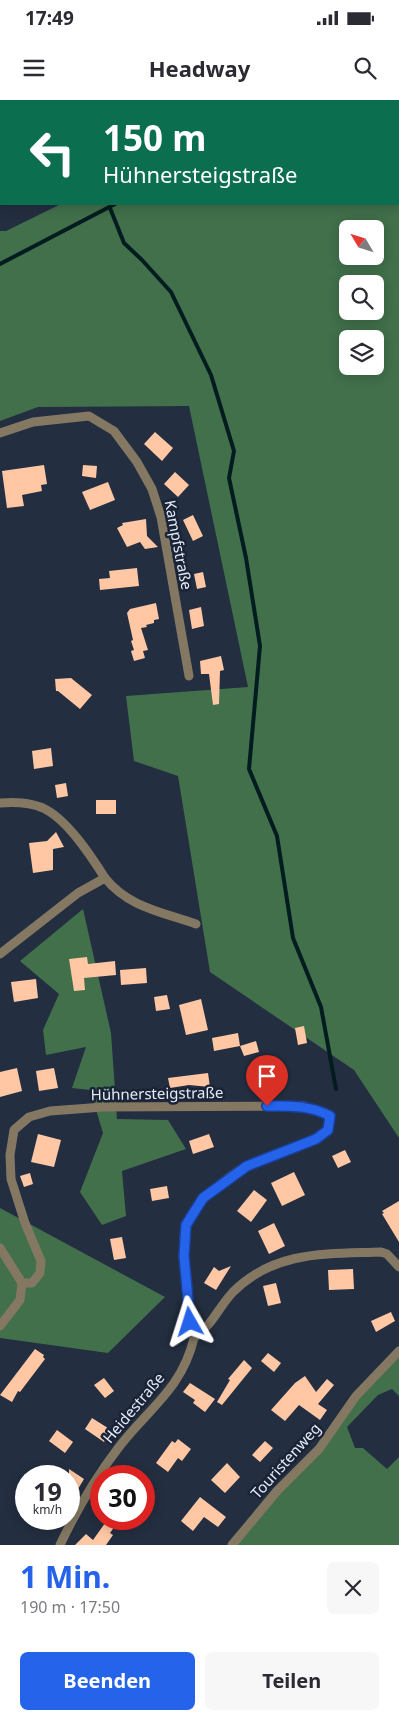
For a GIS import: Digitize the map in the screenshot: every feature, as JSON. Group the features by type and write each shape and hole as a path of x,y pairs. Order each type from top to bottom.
{"street":[{"name":"Kampfstraße","path":"0,432 33,422 89,416 114,431 137,462 152,488 161,517 190,676"},
{"path":"0,803 23,802 44,808 66,826 88,851 113,889 132,902 196,924"},
{"path":"0,954 78,893 105,878"},
{"name":"Hühnersteigstraße","path":"22,1282 32,1283 40,1273 41,1262 25,1223 11,1179 10,1154 14,1130 29,1117 50,1111 122,1107 304,1106 330,1116 328,1130 316,1139 247,1166 203,1198 186,1225 184,1256 194,1338"},
{"path":"0,1248 22,1282 20,1300 0,1326"},
{"path":"194,1338 207,1328 231,1294 241,1284 276,1264 289,1259 304,1255 381,1252 387,1254 399,1267"},
{"name":"Heidestraße","path":"60,1545 108,1462 173,1385 190,1353 194,1338"},
{"name":"Touristenweg","path":"232,1545 277,1491 319,1449 356,1396 399,1351"}],"green space":[{"path":"59,205 399,205 399,1138 354,1070 210,972 178,776 134,761 126,696 248,687 189,406 38,407 0,421 0,231 6,231"},
{"path":"83,909 111,1033 117,1119 168,1120 186,1149 122,1171 126,1216 102,1225 80,1192 103,1133 90,1090 72,1088 86,1047 46,1055 43,1030 59,994 20,961"},
{"path":"0,1208 165,1297 108,1353 0,1338"},
{"path":"399,1352 399,1396 392,1389 378,1395 347,1427 355,1448 363,1448 387,1469 399,1457 399,1545 233,1545"}],"building":[{"path":"155,432 173,448 162,461 144,444"},
{"path":"44,465 47,484 41,485 42,491 22,495 24,506 7,508 2,471"},
{"path":"83,465 97,466 96,478 82,476"},
{"path":"175,472 189,485 178,497 164,484"},
{"path":"108,482 115,500 90,510 82,492"},
{"path":"193,515 203,536 193,541 183,520"},
{"path":"146,519 147,536 158,547 145,549 140,542 127,547 117,528 123,525 122,523"},
{"path":"137,568 139,586 100,590 99,579 110,578 109,571"},
{"path":"203,572 206,587 197,589 194,574"},
{"path":"156,603 159,619 154,620 154,623 146,625 147,627 141,628 148,650 143,651 145,658 134,661 131,651 134,650 131,641 133,640 127,613 130,609"},
{"path":"201,607 204,626 192,629 189,610"},
{"path":"221,656 224,670 220,671 219,704 213,705 209,674 201,674 200,661"},
{"path":"71,678 92,695 80,709 56,691 55,679"},
{"path":"51,748 53,766 34,769 32,751"},
{"path":"66,783 68,796 57,798 55,785"},
{"path":"96,800 116,800 116,814 96,814"},
{"path":"56,832 64,847 53,849 53,870 33,873 29,843 47,841"},
{"path":"87,957 88,964 115,961 116,975 84,978 85,990 74,991 69,959"},
{"path":"146,968 147,983 121,985 120,970"},
{"path":"36,979 38,998 14,1002 11,982"},
{"path":"167,995 170,1009 156,1011 154,997"},
{"path":"201,999 208,1030 186,1035 179,1005"},
{"path":"304,1026 307,1043 298,1045 295,1028"},
{"path":"238,1033 240,1046 214,1051 212,1038"},
{"path":"256,1041 259,1052 244,1056 240,1046"},
{"path":"17,1068 22,1091 0,1097 0,1072"},
{"path":"54,1068 58,1088 39,1091 36,1071"},
{"path":"208,1073 210,1087 189,1085 170,1088 168,1078"},
{"path":"38,1134 61,1140 54,1167 31,1162"},
{"path":"209,1134 214,1147 193,1154 189,1141"},
{"path":"345,1150 351,1162 338,1168 332,1156"},
{"path":"294,1172 305,1195 282,1206 271,1183"},
{"path":"30,1173 33,1184 24,1187 20,1176"},
{"path":"167,1186 169,1198 152,1201 150,1189"},
{"path":"254,1190 267,1200 251,1222 237,1211"},
{"path":"399,1201 399,1242 382,1211"},
{"path":"274,1223 285,1246 269,1254 258,1231"},
{"path":"122,1237 126,1258 114,1260 110,1239"},
{"path":"231,1266 216,1290 204,1283 214,1267 219,1271"},
{"path":"353,1269 354,1289 329,1290 328,1270"},
{"path":"276,1283 281,1303 268,1306 263,1286"},
{"path":"391,1312 395,1321 376,1332 371,1321"},
{"path":"35,1349 44,1355 45,1359 20,1392 18,1391 12,1402 0,1395"},
{"path":"268,1353 281,1363 274,1372 261,1361"},
{"path":"244,1360 252,1368 222,1405 217,1402 230,1380 228,1379"},
{"path":"305,1376 316,1392 327,1379 334,1385 318,1404 327,1410 320,1420 299,1405 285,1421 271,1410 295,1383"},
{"path":"104,1378 114,1391 105,1398 94,1385"},
{"path":"190,1383 215,1399 205,1412 193,1403 195,1400 183,1392"},
{"path":"92,1418 111,1430 104,1442 85,1429"},
{"path":"57,1430 73,1442 65,1453 49,1441"},
{"path":"178,1439 191,1449 182,1461 178,1458 168,1472 156,1463 172,1441 175,1443"},
{"path":"265,1441 273,1448 260,1462 252,1455"},
{"path":"227,1463 240,1477 225,1493 211,1480"},
{"path":"80,1476 84,1479 80,1486"},
{"path":"200,1497 226,1517 218,1527 204,1517 193,1531 181,1521"},
{"path":"100,1530 112,1530 110,1533 113,1535 106,1545 75,1545 86,1534 93,1540"}],"waterway":[{"path":"0,264 113,205"},
{"path":"110,208 124,243 171,292 211,375 234,451 229,478 246,558 260,646 249,769 277,836 293,938 321,1007 336,1089"}],"route":[{"path":"190,1322 184,1256 186,1225 203,1198 247,1166 316,1139 328,1130 330,1116 320,1110 304,1106 267,1106"}]}
